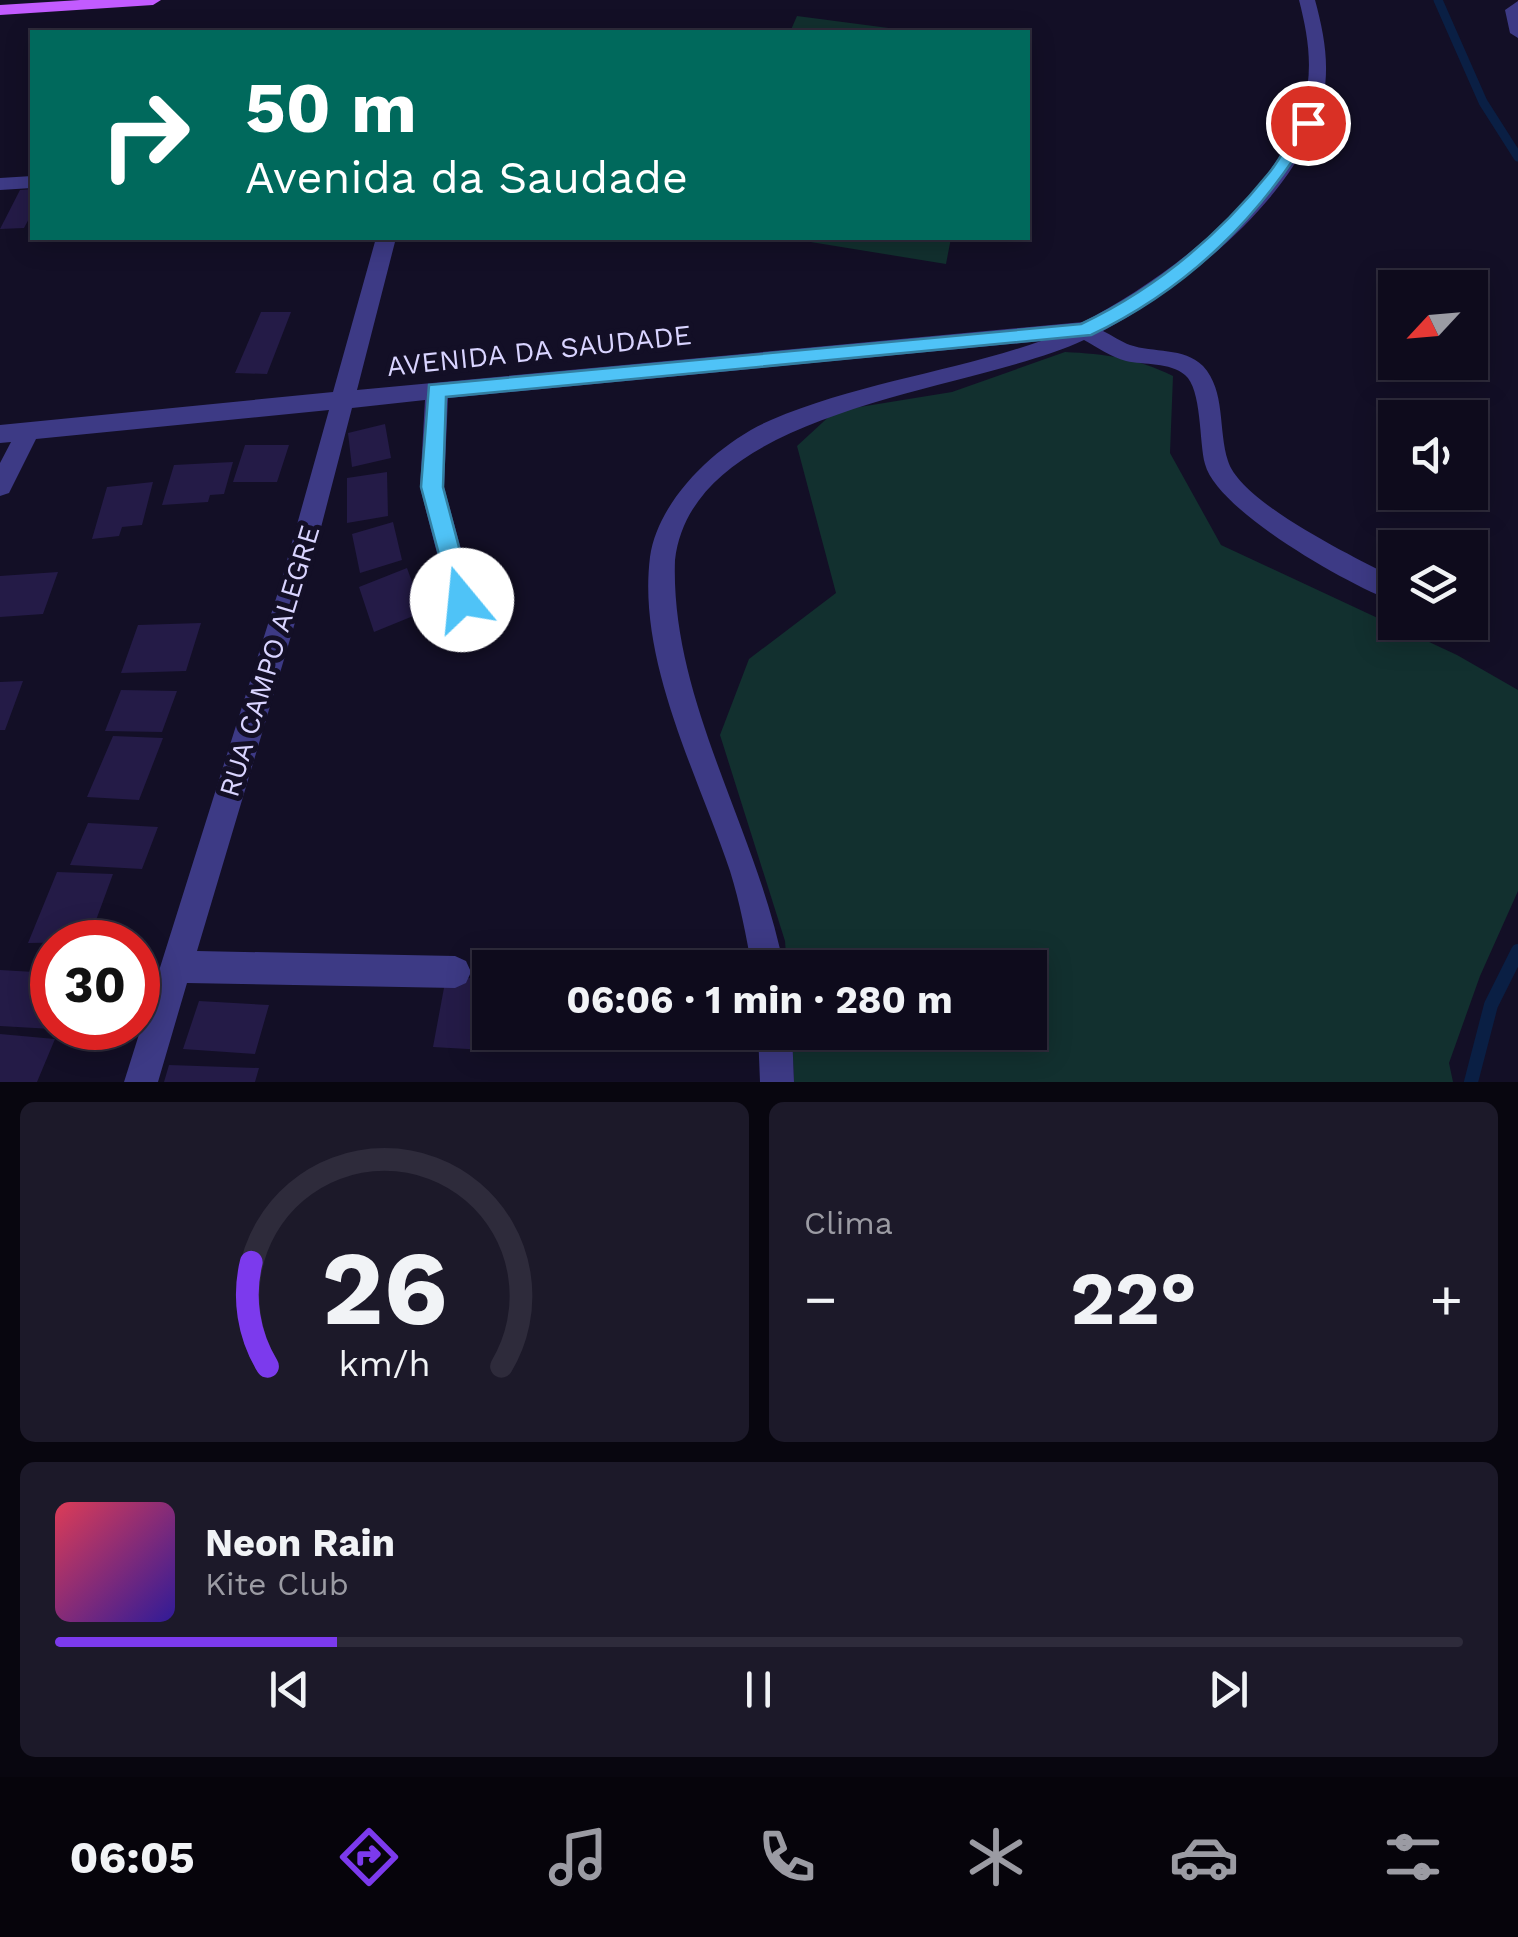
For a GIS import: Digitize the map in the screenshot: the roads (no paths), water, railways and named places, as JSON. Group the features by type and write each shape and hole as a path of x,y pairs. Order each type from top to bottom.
{"main road":[{"path":"0,10 154,0"}],"street":[{"path":"763,950 742,866 678,694 666,636 664,550 680,508 700,480 730,454 798,418 837,404 998,366 1136,306 1201,256 1277,174 1308,123 1317,86 1320,39 1307,0"},
{"path":"1518,6 1513,10 1518,33"},
{"path":"0,184 30,182"},
{"name":"RUA CAMPO ALEGRE","path":"141,1082 292,588 385,240"},
{"path":"1084,330 1127,353 1166,358 1192,368 1204,384 1217,467 1236,492 1296,539 1378,582"},
{"name":"AVENIDA DA SAUDADE","path":"0,434 1084,330"},
{"path":"436,390 432,487 462,600"},
{"path":"0,486 28,432"},
{"path":"176,967 455,972"},
{"path":"776,1050 777,1082"}],"waterway":[{"path":"1438,0 1483,102 1518,157"},
{"path":"1471,1082 1491,1005 1518,951"}]}
